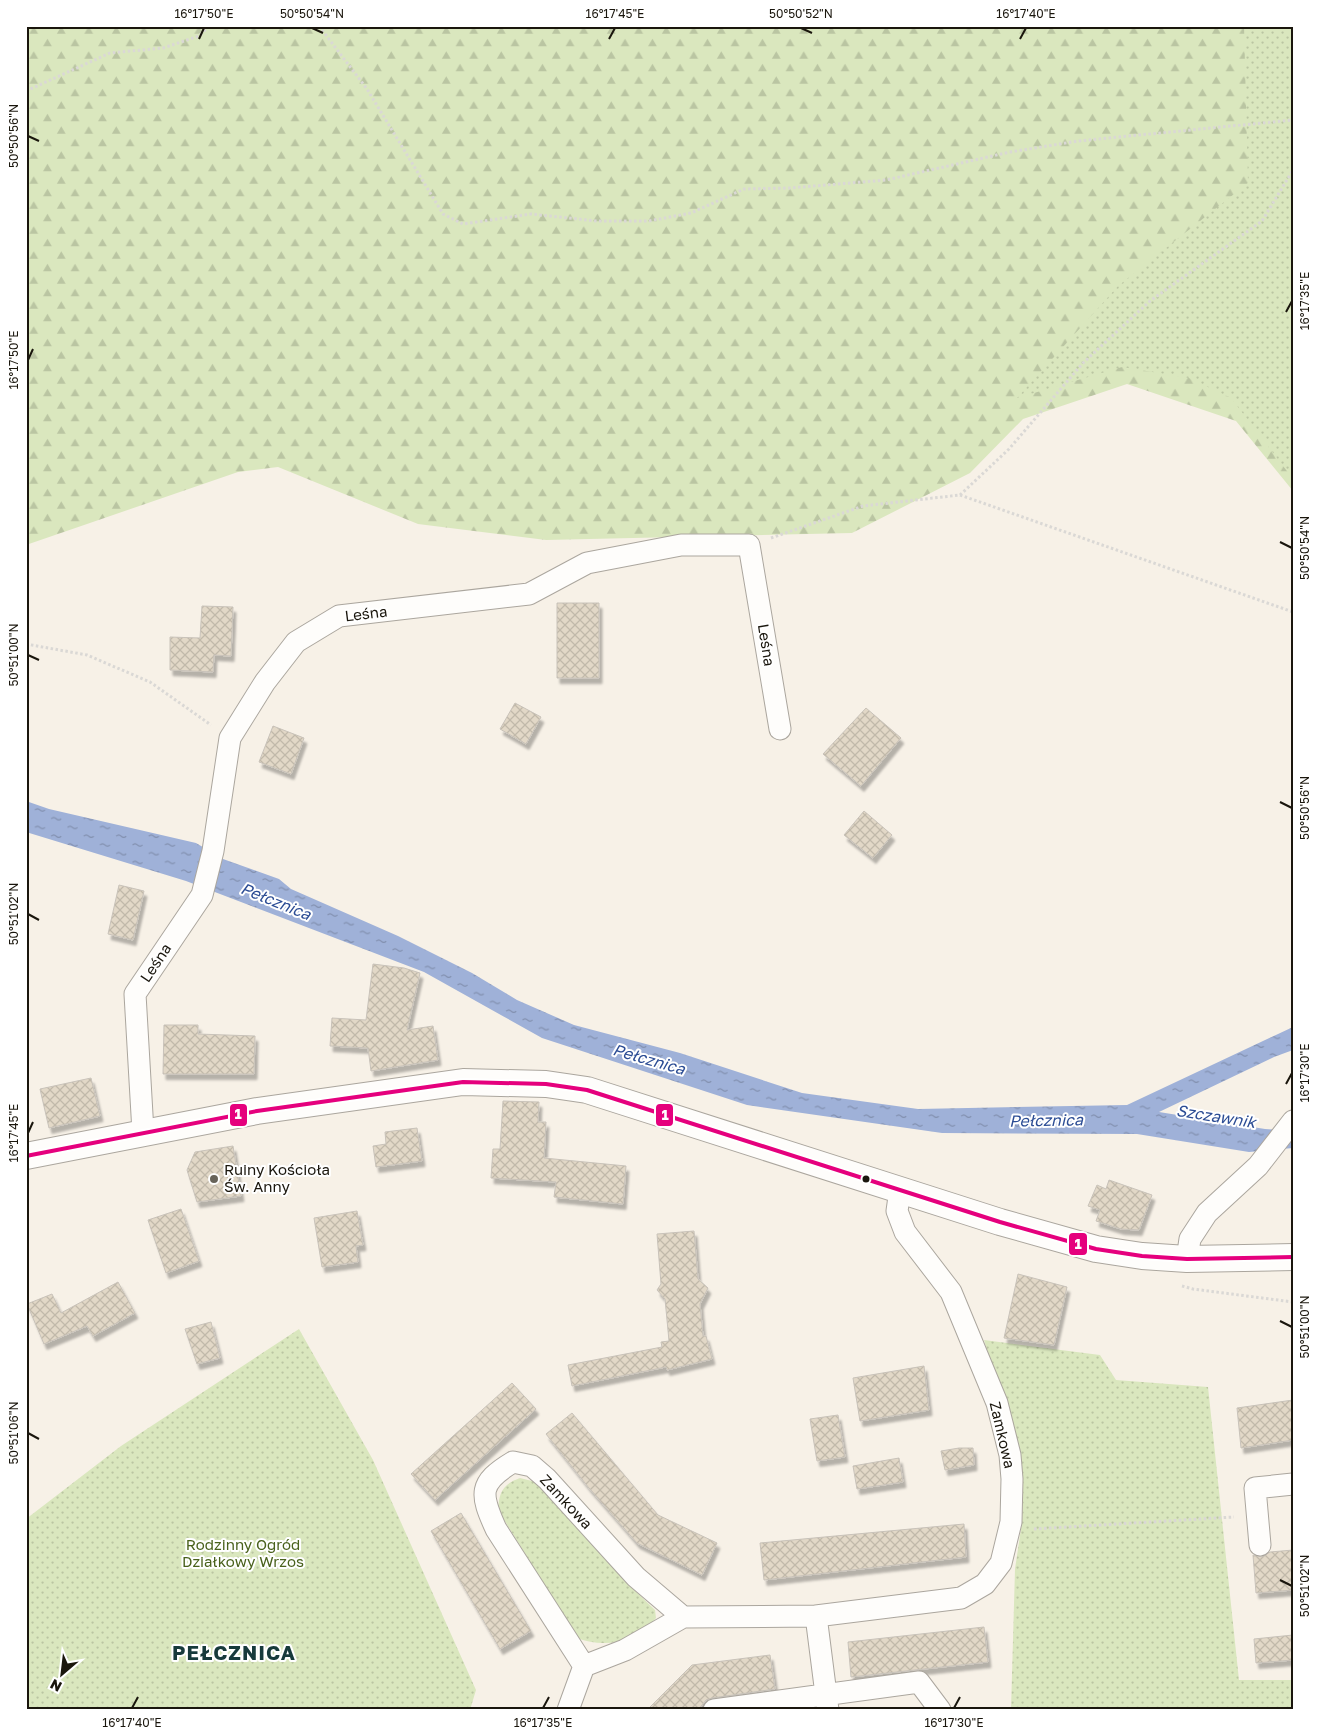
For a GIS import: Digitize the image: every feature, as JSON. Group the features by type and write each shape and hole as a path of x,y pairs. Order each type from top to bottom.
{"street":[{"name":"Leśna","path":"143,1132 135,994 202,896 213,851 230,738 265,682 296,642 339,616 529,594 587,563 682,545 749,546 780,729"},
{"path":"26,1156 257,1111 464,1082 546,1084 587,1090 1000,1222 1096,1249 1142,1256 1187,1259 1293,1257"},
{"path":"1187,1259 1190,1239 1207,1213 1258,1166 1292,1121"},
{"name":"Zamkowa","path":"683,1617 636,1577 547,1479 532,1466 513,1462 495,1473 485,1489 485,1506 496,1529 584,1666 625,1650 683,1617 816,1616 961,1598 985,1584 1001,1564 1008,1531 1012,1480 1010,1455 997,1403 951,1292 906,1232 897,1211 900,1190"},
{"path":"1260,1545 1255,1488 1293,1484"},
{"path":"816,1616 828,1702"},
{"path":"568,1710 584,1666"},
{"path":"714,1710 828,1702 919,1682 940,1710"}],"path":[{"path":"26,91 110,53 163,48 198,36 209,26"},
{"path":"319,26 367,89 443,214 463,224 531,214 596,221 649,221 691,213 744,189 790,188 886,180 1010,152 1078,141 1293,120"},
{"path":"960,494 1009,449 1082,363 1150,301 1262,221 1293,170"},
{"path":"749,546 864,506 960,494 1293,612"},
{"path":"26,644 87,655 150,682 230,738"},
{"path":"1176,1284 1193,1289 1293,1302"},
{"path":"1008,1531 1258,1515"}],"green space":[{"path":"26,26 1293,26 1293,491 1236,421 1127,384 1023,419 970,473 852,533 546,540 418,524 278,467 238,472 26,545"},
{"path":"1244,26 1293,26 1293,479 1231,398 1189,378 1122,367 1017,398 1118,286 1248,183"},
{"name":"Rodzinny Ogród Działkowy Wrzos","path":"299,1329 373,1460 476,1690 470,1710 26,1710 26,1519 121,1446"},
{"path":"984,1340 1100,1355 1116,1380 1208,1387 1239,1680 1293,1680 1293,1710 1011,1710 1015,1569 1022,1522 1023,1480 1020,1456"},
{"path":"520,1478 540,1483 627,1583 655,1610 656,1618 649,1626 630,1638 610,1643 599,1643 577,1638 498,1510 499,1498 503,1490 510,1483"}],"water":[{"name":"Pełcznica","path":"26,801 49,809 196,843 223,859 279,879 291,889 398,936 472,973 517,1000 574,1025 680,1053 802,1093 918,1109 1127,1105 1293,1027 1293,1050 1274,1057 1159,1112 1265,1129 1293,1131 1293,1148 1249,1152 1137,1134 942,1133 747,1105 542,1038 424,972 186,881 26,832"}],"building":[{"path":"557,603 599,603 599,678 557,678"},
{"path":"202,606 233,607 231,656 214,655 213,672 170,670 170,637 200,638"},
{"path":"515,703 541,717 526,744 500,729"},
{"path":"866,708 901,738 861,786 823,754"},
{"path":"273,726 304,738 291,774 259,762"},
{"path":"864,811 892,835 873,858 844,835"},
{"path":"119,885 144,891 133,940 108,934"},
{"path":"373,964 404,968 420,973 407,1030 433,1026 438,1060 371,1071 368,1048 330,1046 332,1018 366,1020"},
{"path":"164,1025 198,1025 198,1034 255,1036 254,1074 163,1074"},
{"path":"91,1078 100,1116 49,1128 40,1089"},
{"path":"503,1101 539,1102 538,1122 546,1122 544,1158 626,1166 623,1204 554,1197 556,1182 491,1178 493,1149 500,1149"},
{"path":"417,1128 422,1161 376,1167 373,1146 386,1144 385,1132"},
{"name":"Ruiny Kościoła Św. Anny","path":"233,1146 241,1196 197,1202 187,1170 195,1152"},
{"path":"1109,1180 1152,1195 1139,1230 1121,1229 1096,1221 1100,1210 1088,1206 1097,1185 1106,1189"},
{"path":"181,1209 199,1261 166,1273 148,1220"},
{"path":"357,1211 363,1245 356,1246 358,1262 322,1267 314,1218"},
{"path":"694,1231 698,1279 708,1288 700,1304 703,1336 706,1336 712,1359 667,1370 666,1367 572,1386 568,1365 662,1347 661,1342 669,1341 665,1299 657,1290 661,1284 657,1234"},
{"path":"1018,1274 1067,1287 1054,1345 1004,1338"},
{"path":"118,1282 135,1313 93,1336 87,1326 44,1344 27,1304 52,1294 61,1313"},
{"path":"211,1322 220,1358 197,1364 185,1329"},
{"path":"924,1366 929,1410 860,1421 853,1378"},
{"path":"512,1383 536,1409 435,1500 411,1474"},
{"path":"1293,1400 1293,1440 1241,1448 1237,1408"},
{"path":"572,1413 658,1515 717,1543 702,1575 637,1543 589,1488 546,1434"},
{"path":"838,1415 845,1457 817,1461 810,1419"},
{"path":"973,1448 974,1465 945,1470 941,1451"},
{"path":"899,1458 903,1482 857,1489 853,1466"},
{"path":"461,1513 531,1631 500,1649 431,1531"},
{"path":"964,1524 966,1557 764,1580 760,1543"},
{"path":"1293,1550 1293,1590 1256,1593 1253,1555 1262,1557 1270,1552"},
{"path":"984,1627 988,1662 851,1677 848,1642"},
{"path":"1293,1635 1293,1660 1256,1663 1254,1639"},
{"path":"770,1655 775,1689 712,1698 706,1700 698,1710 647,1710 692,1665"}],"transit line":[{"name":"1","path":"26,1156 257,1111 463,1082 546,1084 587,1090 1000,1222 1096,1249 1142,1256 1187,1259 1293,1257"}],"place":[{"name":"Ruiny Kościoła Św. Anny","path":"214,1179"}],"district":[{"name":"PEŁCZNICA","path":"234,1653"}],"water label":[{"name":"Szczawnik","path":"1216,1116"}]}
